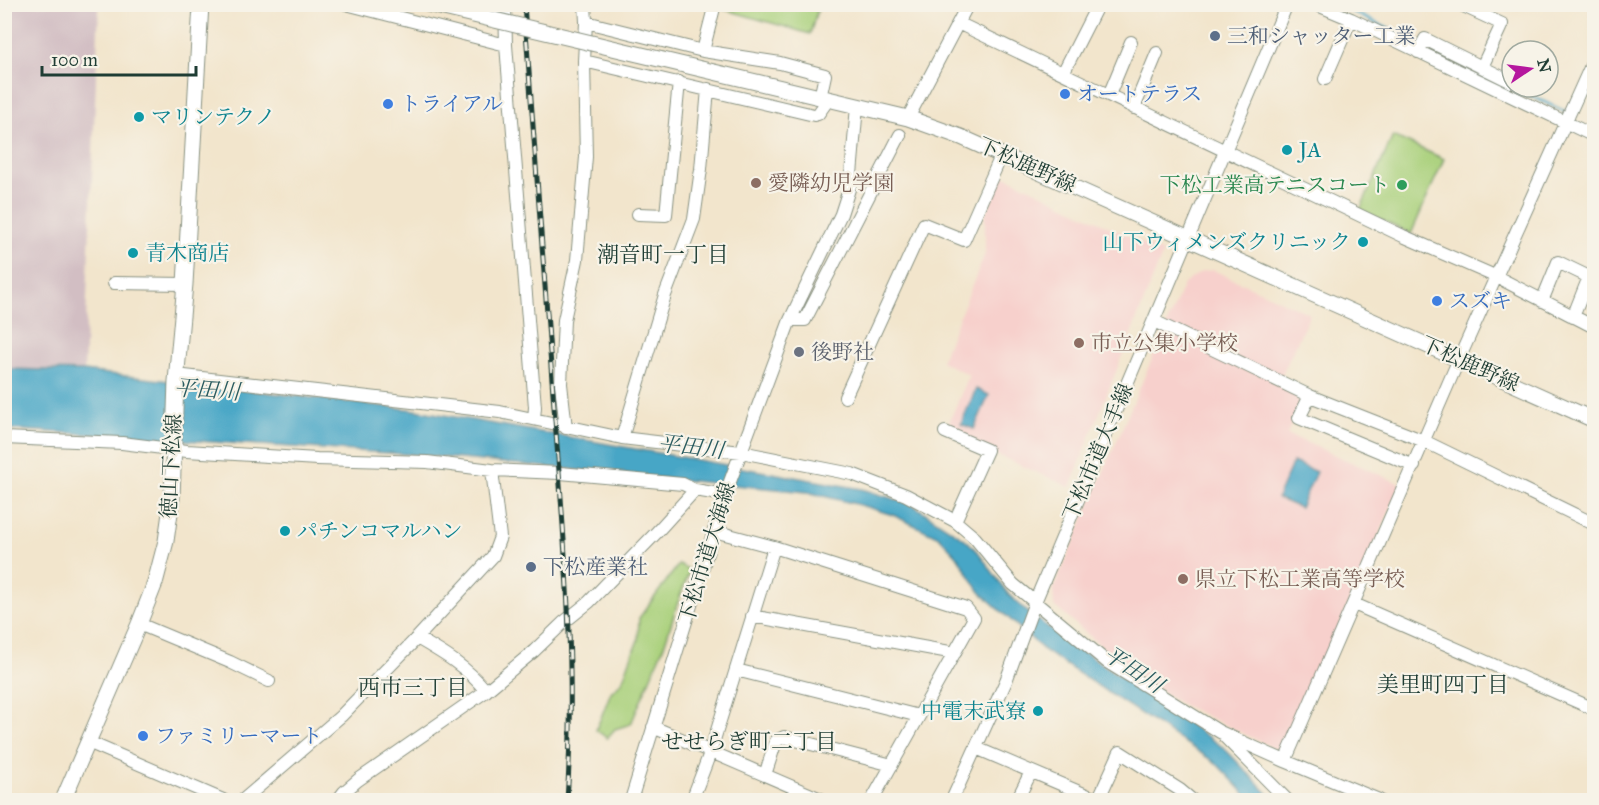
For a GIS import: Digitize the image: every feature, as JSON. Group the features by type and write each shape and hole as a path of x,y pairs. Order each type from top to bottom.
{"main road":[{"name":"徳山下松線","path":"63,801 139,624 155,583 166,541 172,499 176,378 185,284 201,4"},
{"name":"下松鹿野線","path":"427,4 908,118 961,136 1594,420"}],"street":[{"path":"346,4 506,45"},
{"path":"505,4 506,45 535,407 534,419"},
{"path":"566,428 561,384 564,320 577,260 586,157 585,4"},
{"path":"703,51 715,4"},
{"path":"908,118 968,4"},
{"name":"下松市道大手線","path":"952,801 1005,681 1033,607 1287,4"},
{"path":"1315,4 1594,136"},
{"path":"1459,4 1502,24 1482,67"},
{"path":"1063,73 1095,10"},
{"path":"1325,79 1350,19"},
{"path":"584,61 814,115 818,114 824,99 825,75 780,63 703,51 586,22"},
{"path":"958,24 1403,236 1497,277 1594,327"},
{"path":"1418,52 1425,39 1500,76"},
{"path":"1108,95 1131,42"},
{"path":"1134,108 1157,52"},
{"path":"1284,761 1459,359 1594,59"},
{"path":"638,214 666,215 679,82"},
{"path":"622,438 665,295 694,219 708,89"},
{"name":"下松市道大海線","path":"631,801 725,495 790,320 841,214 850,186 857,106"},
{"path":"790,320 805,320 900,135"},
{"path":"845,396 924,224 964,240 1002,154"},
{"path":"846,198 863,206"},
{"path":"1542,301 1558,262 1590,278 1573,317"},
{"path":"114,282 185,284"},
{"path":"1154,321 1310,396 1424,441 1594,524"},
{"path":"176,378 500,412 566,428 622,438 852,474 906,495 956,521 975,538 1033,607 1107,662 1220,732 1379,801"},
{"path":"1310,396 1299,417 1414,466"},
{"path":"945,432 987,450 956,521"},
{"path":"4,438 122,443 174,447 187,452 305,459 427,462 492,470 560,473 683,484 695,490 725,495"},
{"path":"243,801 341,716 417,639 493,556 500,537 492,470"},
{"name":"下松市道大海線","path":"338,801 344,792 358,780 486,691 534,651 589,602 695,490"},
{"path":"714,531 774,547 966,608 974,618 872,801"},
{"path":"692,801 710,753 774,547"},
{"path":"1354,603 1594,709"},
{"path":"752,616 955,653"},
{"path":"139,624 269,681"},
{"path":"417,639 437,648 473,675 486,691"},
{"path":"736,670 919,716"},
{"path":"653,728 823,801"},
{"path":"1220,732 1287,801"},
{"path":"765,775 776,741 784,738 892,765"},
{"path":"88,742 224,801"},
{"path":"976,748 1084,798 1098,800 1120,752 1173,785 1192,801"},
{"path":"1017,801 1031,772"}],"shaded area":[{"path":"5,5 99,5 84,371 5,369"},
{"path":"1003,175 1163,253 1070,487 945,432 969,375 941,361 985,254 985,215"},
{"path":"1213,270 1310,314 1278,383 1304,395 1287,434 1401,484 1284,753 1177,702 1123,664 1054,606 1053,590 1184,284 1201,272"}],"green space":[{"path":"724,4 819,5 810,34 723,9"},
{"name":"下松工業高テニスコート","path":"1393,136 1444,159 1411,234 1360,210"},
{"path":"679,564 690,570 665,643 631,724 615,729 607,738 596,730 611,692 622,682 638,640 639,618"}],"water":[{"name":"平田川","path":"5,369 84,371 416,410 862,489 913,505 965,539 979,553 1009,595 1032,616 1224,748 1274,800 1251,800 1216,763 1046,652 980,592 957,556 939,537 893,515 807,492 419,455 5,429"},
{"path":"976,389 989,395 974,429 961,424"},
{"path":"1293,462 1316,472 1300,508 1277,498"}],"waterway":[{"path":"1336,4 1418,43"},
{"path":"1424,46 1453,59"},
{"path":"1538,99 1566,112"}],"railway":[{"path":"524,4 566,563 570,658 567,800"}],"place":[{"name":"三和シャッター工業","path":"1215,36"},
{"name":"オートテラス","path":"1065,94"},
{"name":"トライアル","path":"388,104"},
{"name":"マリンテクノ","path":"139,117"},
{"name":"JA","path":"1287,150"},
{"name":"愛隣幼児学園","path":"756,183"},
{"name":"下松工業高テニスコート","path":"1402,185"},
{"name":"山下ウィメンズクリニック","path":"1363,242"},
{"name":"青木商店","path":"133,253"},
{"name":"スズキ","path":"1437,301"},
{"name":"市立公集小学校","path":"1079,343"},
{"name":"後野社","path":"799,352"},
{"name":"パチンコマルハン","path":"285,531"},
{"name":"下松産業社","path":"531,567"},
{"name":"県立下松工業高等学校","path":"1183,579"},
{"name":"中電末武寮","path":"1038,711"},
{"name":"ファミリーマート","path":"143,736"}],"district":[{"name":"潮音町一丁目","path":"663,254"},
{"name":"美里町四丁目","path":"1443,684"},
{"name":"西市三丁目","path":"413,687"},
{"name":"せせらぎ町二丁目","path":"749,741"}]}
